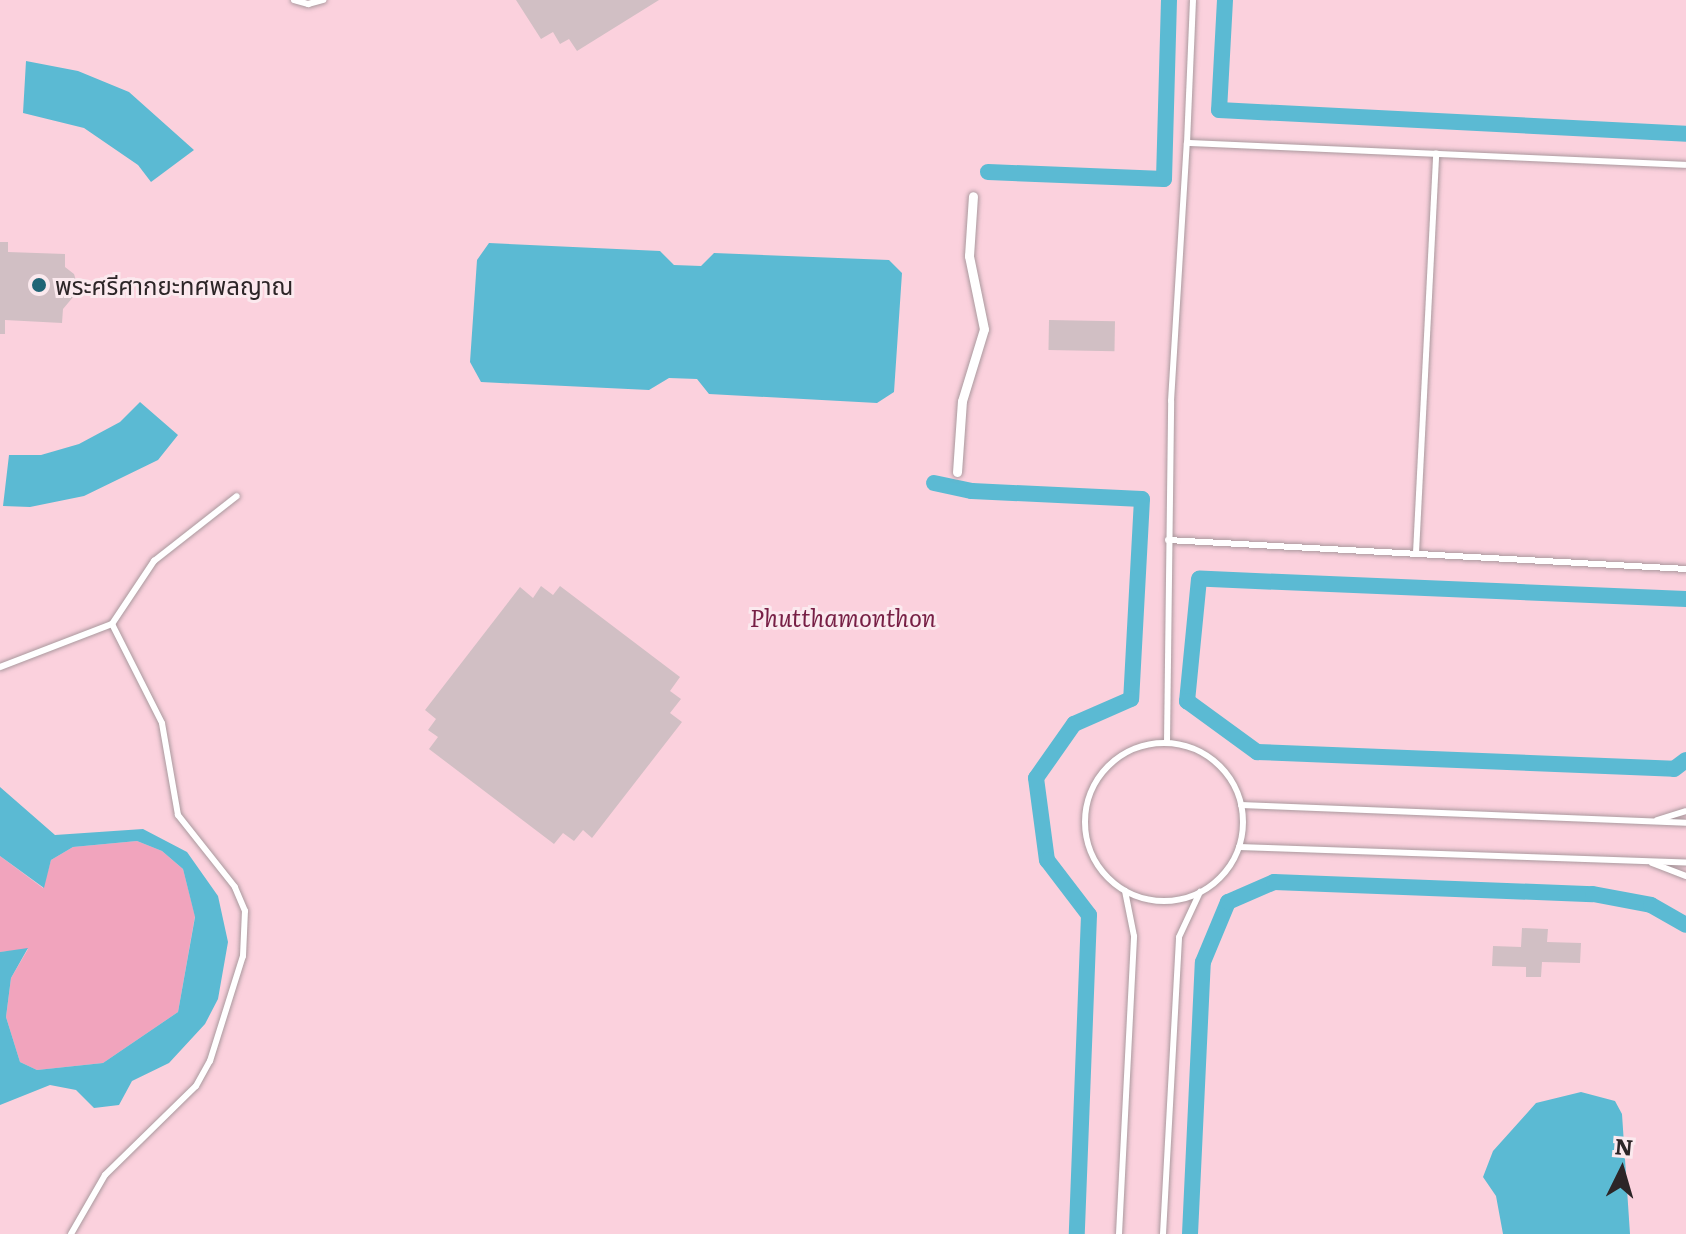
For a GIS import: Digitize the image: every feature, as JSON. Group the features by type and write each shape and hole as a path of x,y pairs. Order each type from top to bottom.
{"street":[{"path":"957,472 962,401 984,329 969,256 973,196"}],"lane":[{"path":"294,0 308,4 323,0"},
{"path":"1167,743 1168,540 1193,0"},
{"path":"1187,143 1686,165"},
{"path":"1416,553 1436,154"},
{"path":"0,667 112,624 154,561 237,496"},
{"path":"1168,540 1686,569"},
{"path":"71,1234 105,1175 196,1086 227,1012 246,933 245,911 235,887 178,815 162,723 112,624"},
{"path":"1163,1234 1179,937 1200,892 1230,866 1239,847 1241,805 1214,762 1167,743 1122,755 1091,789 1085,812 1089,846 1106,876 1125,891 1162,901 1200,892"},
{"path":"1241,805 1686,823"},
{"path":"1654,822 1686,811"},
{"path":"1239,847 1686,863"},
{"path":"1646,861 1686,876"},
{"path":"1119,1234 1134,936 1125,891"}],"green space":[{"name":"Phutthamonthon","path":"0,0 1686,0 1686,1234 0,1234"}],"shaded area":[{"path":"137,841 162,851 183,869 195,916 178,1012 103,1063 37,1070 20,1062 6,1017 11,978 28,949 0,952 0,856 43,888 51,860 73,847"}],"water":[{"path":"26,61 78,71 129,92 194,150 151,182 138,165 84,128 23,113"},
{"path":"489,243 660,251 674,265 701,266 714,253 889,260 902,273 894,392 877,403 709,394 697,379 669,378 649,390 481,382 470,362 477,260"},
{"path":"140,402 178,435 158,460 84,496 30,507 3,506 9,455 41,455 79,444 120,422"},
{"path":"0,787 55,835 143,829 187,852 218,896 228,942 218,999 205,1024 169,1063 132,1081 119,1105 94,1108 76,1090 50,1085 0,1105 0,952 28,948 11,978 6,1017 20,1062 37,1070 103,1063 178,1012 195,917 183,869 162,851 137,841 73,847 51,860 44,888 0,856"},
{"path":"1581,1092 1615,1101 1622,1114 1630,1234 1503,1234 1496,1196 1483,1177 1493,1151 1536,1103"}],"building":[{"path":"516,0 659,0 577,51 569,39 560,44 553,32 541,39"},
{"name":"พระศรีศากยะทศพลญาณ","path":"0,242 8,242 8,252 65,254 65,267 74,274 79,290 63,309 62,323 5,320 5,334 0,334"},
{"path":"1049,320 1115,321 1114,351 1048,350"},
{"path":"541,586 553,595 560,586 680,677 670,691 681,699 670,713 682,722 592,838 583,830 574,841 563,833 554,844 429,749 438,737 428,730 436,719 425,710 520,587 533,598"},
{"path":"1522,928 1548,929 1547,942 1581,943 1580,963 1542,962 1541,977 1526,977 1526,967 1492,966 1493,946 1521,947"}],"waterway":[{"path":"988,172 1164,179 1169,0"},
{"path":"1225,0 1219,110 1686,134"},
{"path":"934,483 972,491 1142,499 1131,699 1074,724 1036,778 1047,860 1089,915 1077,1234"},
{"path":"1686,599 1199,579 1187,701 1257,752 1674,769 1686,760"},
{"path":"1190,1234 1203,962 1228,902 1274,882 1593,894 1651,905 1686,925"}],"place":[{"name":"พระศรีศากยะทศพลญาณ","path":"39,285"}]}
